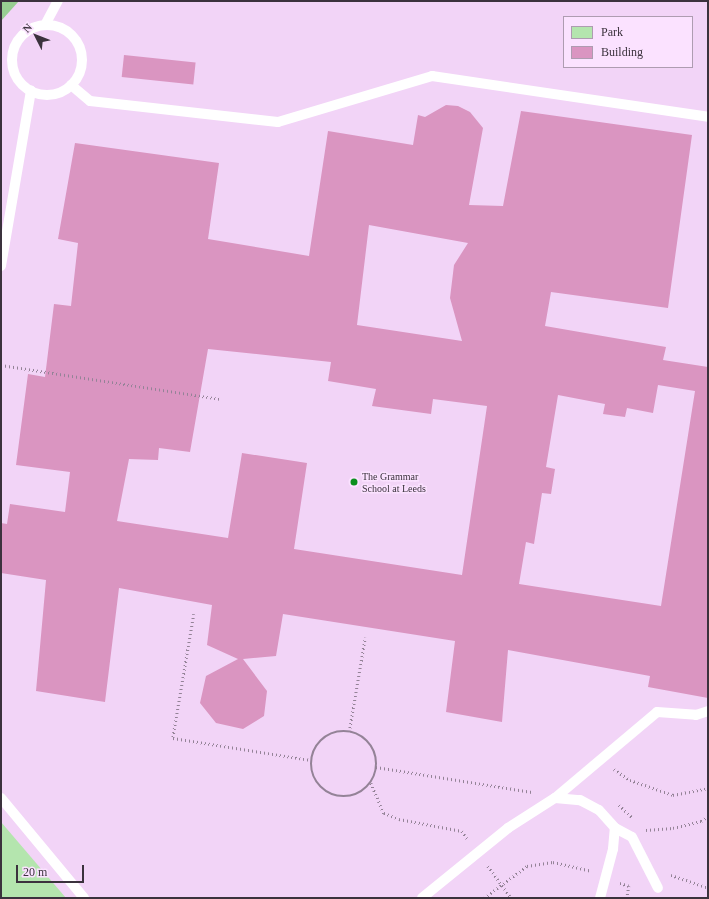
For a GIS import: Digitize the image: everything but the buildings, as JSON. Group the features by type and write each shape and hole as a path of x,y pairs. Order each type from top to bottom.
{"lane":[{"path":"45,25 58,1"},
{"path":"45,25 60,27 77,42 82,59 79,75 72,85 52,94 31,91 22,84 14,69 12,57 21,37 31,29 45,25"},
{"path":"72,85 90,101 278,122 432,76 708,117"},
{"path":"1,266 31,91"},
{"path":"422,898 508,828 555,798 657,712 696,715 708,711"},
{"path":"1,798 84,898"},
{"path":"555,798 580,800 599,810 615,828 632,837 658,888"},
{"path":"600,898 613,849 615,828"}],"path":[{"path":"1,365 221,399"},
{"path":"194,614 173,738 311,760"},
{"path":"349,732 365,637"},
{"path":"338,731 349,732 365,738 372,747 377,758 376,773 371,783 358,794 335,796 320,787 314,780 311,760 318,743 326,736 338,731"},
{"path":"600,760 630,780 673,795 708,788"},
{"path":"371,783 384,813 399,819 462,830 470,842"},
{"path":"484,898 526,866 553,862 579,866 593,872"},
{"path":"486,864 511,898"},
{"path":"668,874 708,888"},
{"path":"615,880 630,886 627,898"}],"shaded area":[{"name":"The Grammar School at Leeds","path":"1,1 708,1 708,898 1,898"}],"green space":[{"path":"1,1 19,1 1,21"},
{"path":"1,822 66,898 1,898"}],"place":[{"name":"The Grammar School at Leeds","path":"354,482"}]}
